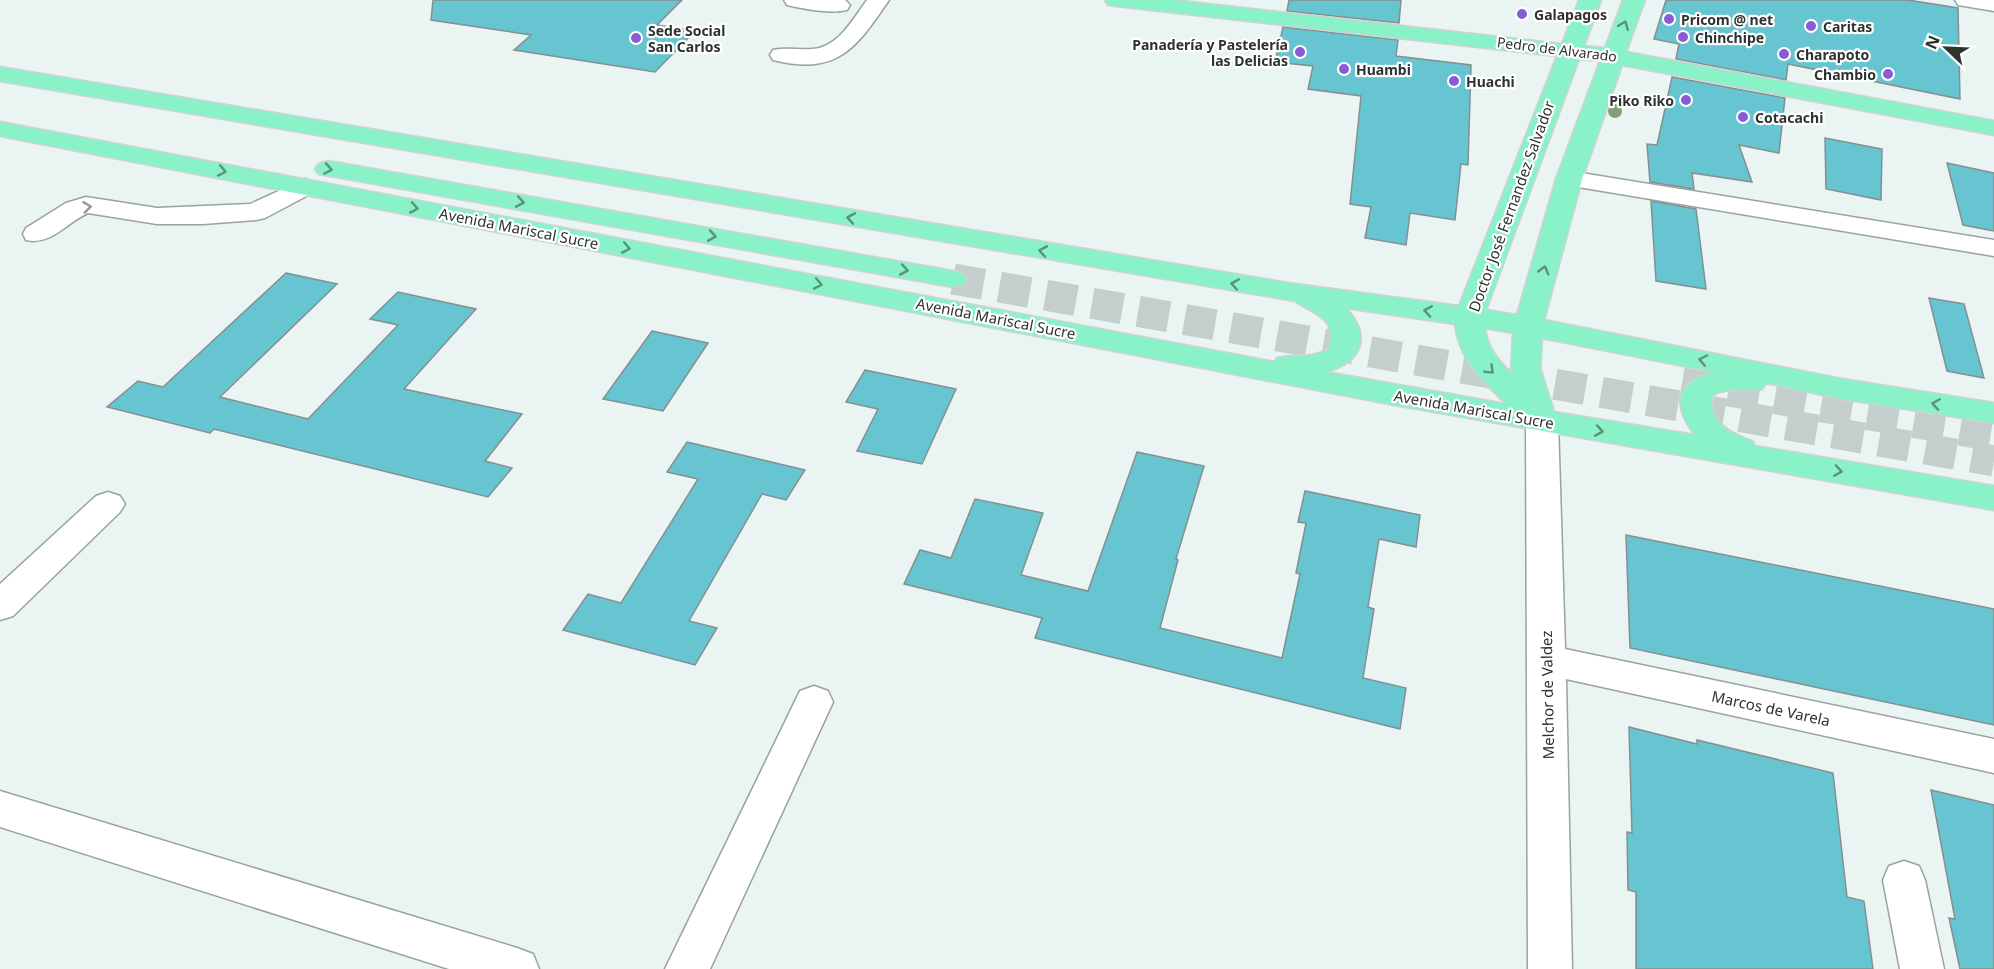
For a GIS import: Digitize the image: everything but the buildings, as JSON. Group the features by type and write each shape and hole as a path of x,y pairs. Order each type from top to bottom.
{"main road":[{"name":"Pedro de Alvarado","path":"1116,0 1613,56 1994,128"},
{"name":"Doctor José Fernandez Salvador","path":"1542,421 1482,362 1472,341 1469,317 1590,0"},
{"path":"1542,421 1525,368 1528,326 1569,179 1634,0"},
{"name":"Avenida Mariscal Sucre","path":"0,74 1288,292 1528,326 1842,389 1994,413"},
{"name":"Avenida Mariscal Sucre","path":"0,127 62,126 958,270 231,132 29,79"},
{"name":"Avenida Mariscal Sucre","path":"0,127 305,187 1542,421 1994,498"},
{"path":"1217,360 1297,366 1318,364 1339,356 1346,344 1346,330 1339,317 1317,302 1288,292"},
{"path":"1780,462 1728,445 1704,427 1696,415 1696,397 1702,387 1716,381 1842,389"}],"street":[{"path":"795,0 839,5"},
{"path":"781,55 810,58 836,52 845,45 878,0"},
{"path":"1966,0 1994,5"},
{"path":"1569,179 1994,248"},
{"path":"36,234 75,209 86,205 157,216 203,216 256,212 305,187"},
{"name":"Melchor de Valdez","path":"1542,421 1551,969"},
{"path":"0,606 108,504"},
{"name":"Marcos de Varela","path":"1547,660 1994,756"},
{"path":"687,969 814,702"},
{"path":"0,808 489,965"},
{"path":"1904,880 1922,969"}],"tunnel":[{"path":"953,279 1994,461"},
{"path":"1682,383 1994,436"}],"place":[{"name":"Galapagos","path":"1522,14"},
{"name":"Pricom @ net","path":"1669,19"},
{"name":"Caritas","path":"1811,26"},
{"name":"Chinchipe","path":"1683,37"},
{"name":"Sede Social San Carlos","path":"636,38"},
{"name":"Panadería y Pastelería las Delicias","path":"1300,52"},
{"name":"Charapoto","path":"1784,54"},
{"name":"Huambi","path":"1344,69"},
{"name":"Chambio","path":"1888,74"},
{"name":"Huachi","path":"1454,81"},
{"name":"Piko Riko","path":"1686,100"},
{"name":"Cotacachi","path":"1743,117"}]}
